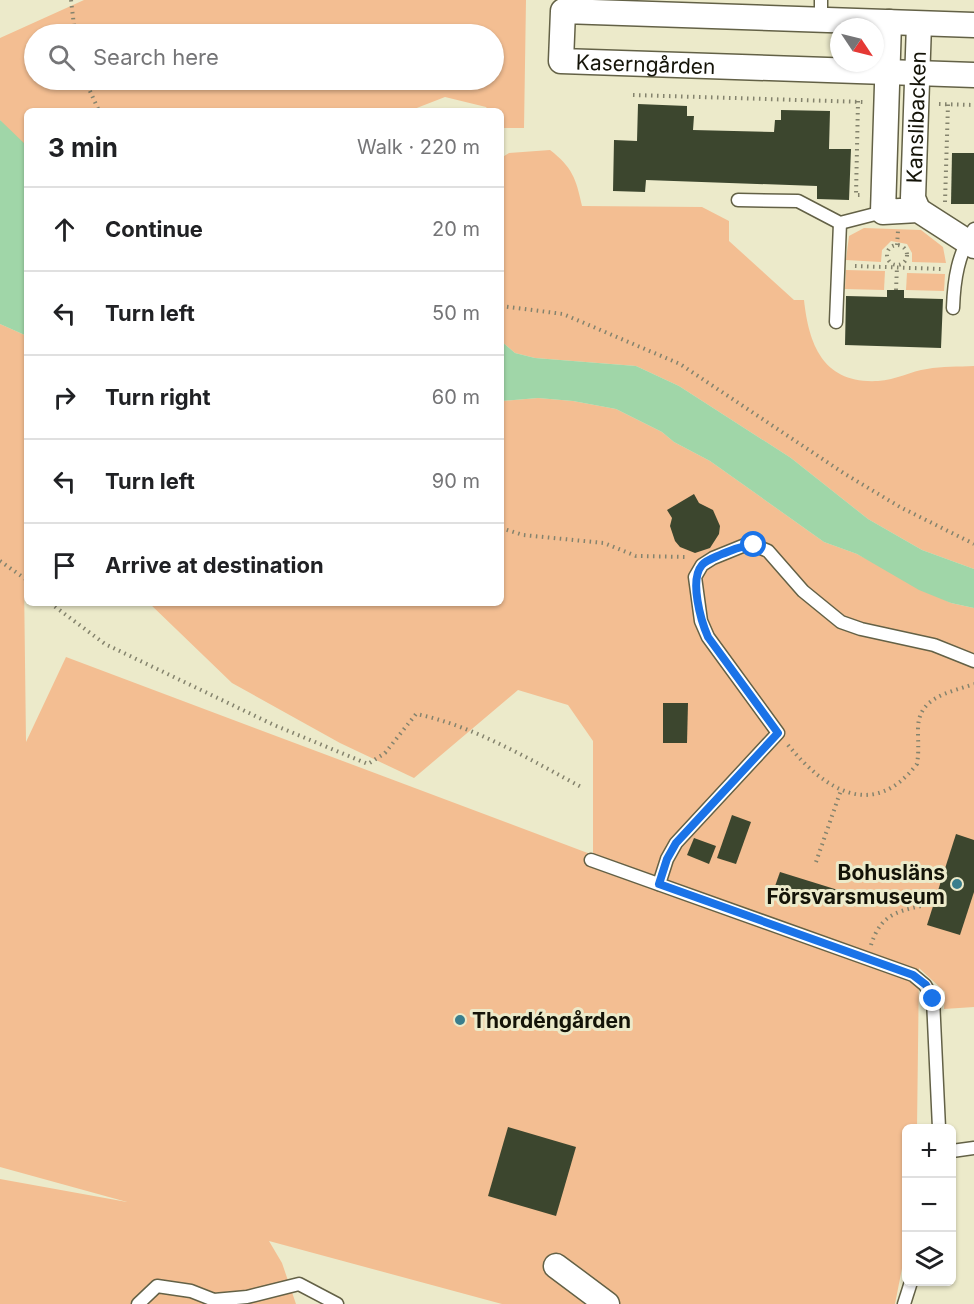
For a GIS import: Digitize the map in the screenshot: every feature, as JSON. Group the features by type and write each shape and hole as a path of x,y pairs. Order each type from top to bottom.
{"street":[{"name":"Kaserngården","path":"974,25 889,22 821,10 563,11 561,61 974,75"},
{"name":"Kanslibacken","path":"889,22 883,212 918,210 971,239"},
{"name":"Kanslibacken","path":"918,210 913,198 919,24"},
{"path":"556,1266 607,1304"}],"lane":[{"path":"738,200 798,201 840,224 883,212"},
{"path":"836,322 840,224"},
{"path":"953,308 956,269 971,239"},
{"path":"659,884 667,859 676,843 778,733 708,637 701,621 695,577 702,565 746,545 761,546 768,550 803,591 841,622 861,629 934,645 974,661"},
{"path":"591,860 913,975 926,985 933,999 939,1124"},
{"path":"956,1150 974,1148"},
{"path":"138,1304 158,1286 191,1291 214,1300 247,1297 299,1284 337,1304"},
{"path":"904,1304 909,1286"}],"path":[{"path":"70,0 74,24"},
{"path":"90,90 98,108"},
{"path":"633,94 887,102"},
{"path":"856,195 858,101"},
{"path":"945,199 948,104"},
{"path":"899,245 907,252 907,257 905,262 896,266 890,263 887,253 894,246 899,245"},
{"path":"838,266 956,269"},
{"path":"896,266 896,290"},
{"path":"504,306 563,314 680,364 845,474 900,507 974,544"},
{"path":"504,529 523,536 604,543 636,556 686,557"},
{"path":"0,561 24,578"},
{"path":"54,606 105,644 274,725 368,765 385,753 417,714 436,718 501,746 583,788"},
{"path":"778,733 808,770 841,790 864,796 875,795 898,785 918,764 920,749 918,730 921,710 935,697 974,684"},
{"path":"816,862 841,790"},
{"path":"867,957 876,929 884,919 894,913 934,903"}],"shaded area":[{"path":"84,0 526,0 524,128 504,128 504,108 487,108 445,97 417,108 24,108 24,151 0,120 0,38 24,27 24,90 504,90 504,24 31,24"},
{"path":"0,120 24,143 24,335 0,324"},
{"path":"550,150 572,174 582,206 702,207 729,221 729,241 794,300 804,300 806,317 815,347 832,369 844,376 878,381 933,368 974,366 974,569 922,550 868,519 791,458 679,386 636,366 535,358 515,353 504,344 504,156 509,153"},
{"path":"864,228 921,230 943,247 946,263 912,262 912,253 907,244 891,241 882,250 881,262 846,260 849,236"},
{"path":"846,270 885,271 884,290 845,289"},
{"path":"907,273 945,274 944,291 906,290"},
{"name":"Thordéngården","path":"0,324 24,335 26,742 66,657 593,855 593,741 568,705 518,690 414,778 340,743 232,683 152,606 504,606 504,401 538,398 573,401 616,409 662,432 674,442 710,461 824,542 857,554 951,603 974,608 974,1007 944,1009 945,992 919,968 917,1124 902,1124 902,1268 895,1304 502,1304 269,1241 282,1263 296,1304 0,1304 0,1179 127,1202 0,1167"},
{"path":"504,344 515,353 535,358 636,366 679,386 791,458 868,519 922,550 974,569 974,608 951,603 919,590 857,554 824,542 710,461 674,442 662,432 616,409 573,401 538,398 504,401"}],"building":[{"path":"638,104 687,106 687,116 694,116 693,130 774,132 775,120 781,120 781,110 830,111 829,149 851,149 849,200 817,199 817,186 646,180 645,192 613,191 614,140 637,141"},
{"path":"952,153 974,153 974,204 951,204"},
{"path":"887,290 904,290 904,298 943,299 941,348 845,345 846,296 887,297"},
{"path":"694,494 699,503 713,510 720,526 719,534 710,548 695,553 680,547 675,541 670,526 672,518 667,510"},
{"path":"663,703 688,703 687,743 663,743"},
{"path":"732,815 751,822 736,864 717,858"},
{"path":"956,834 974,840 974,892 960,935 927,925"},
{"path":"694,838 716,846 709,864 687,855"},
{"path":"780,872 838,890 833,907 774,889"},
{"path":"508,1127 576,1147 556,1216 488,1196"}],"place":[{"name":"Bohusläns Försvarsmuseum","path":"957,884"},
{"name":"Thordéngården","path":"460,1020"}],"route":[{"path":"754,545 746,545 713,558 702,565 695,577 701,621 708,637 778,733 676,843 667,859 659,884 913,975 926,985 933,999"}]}
